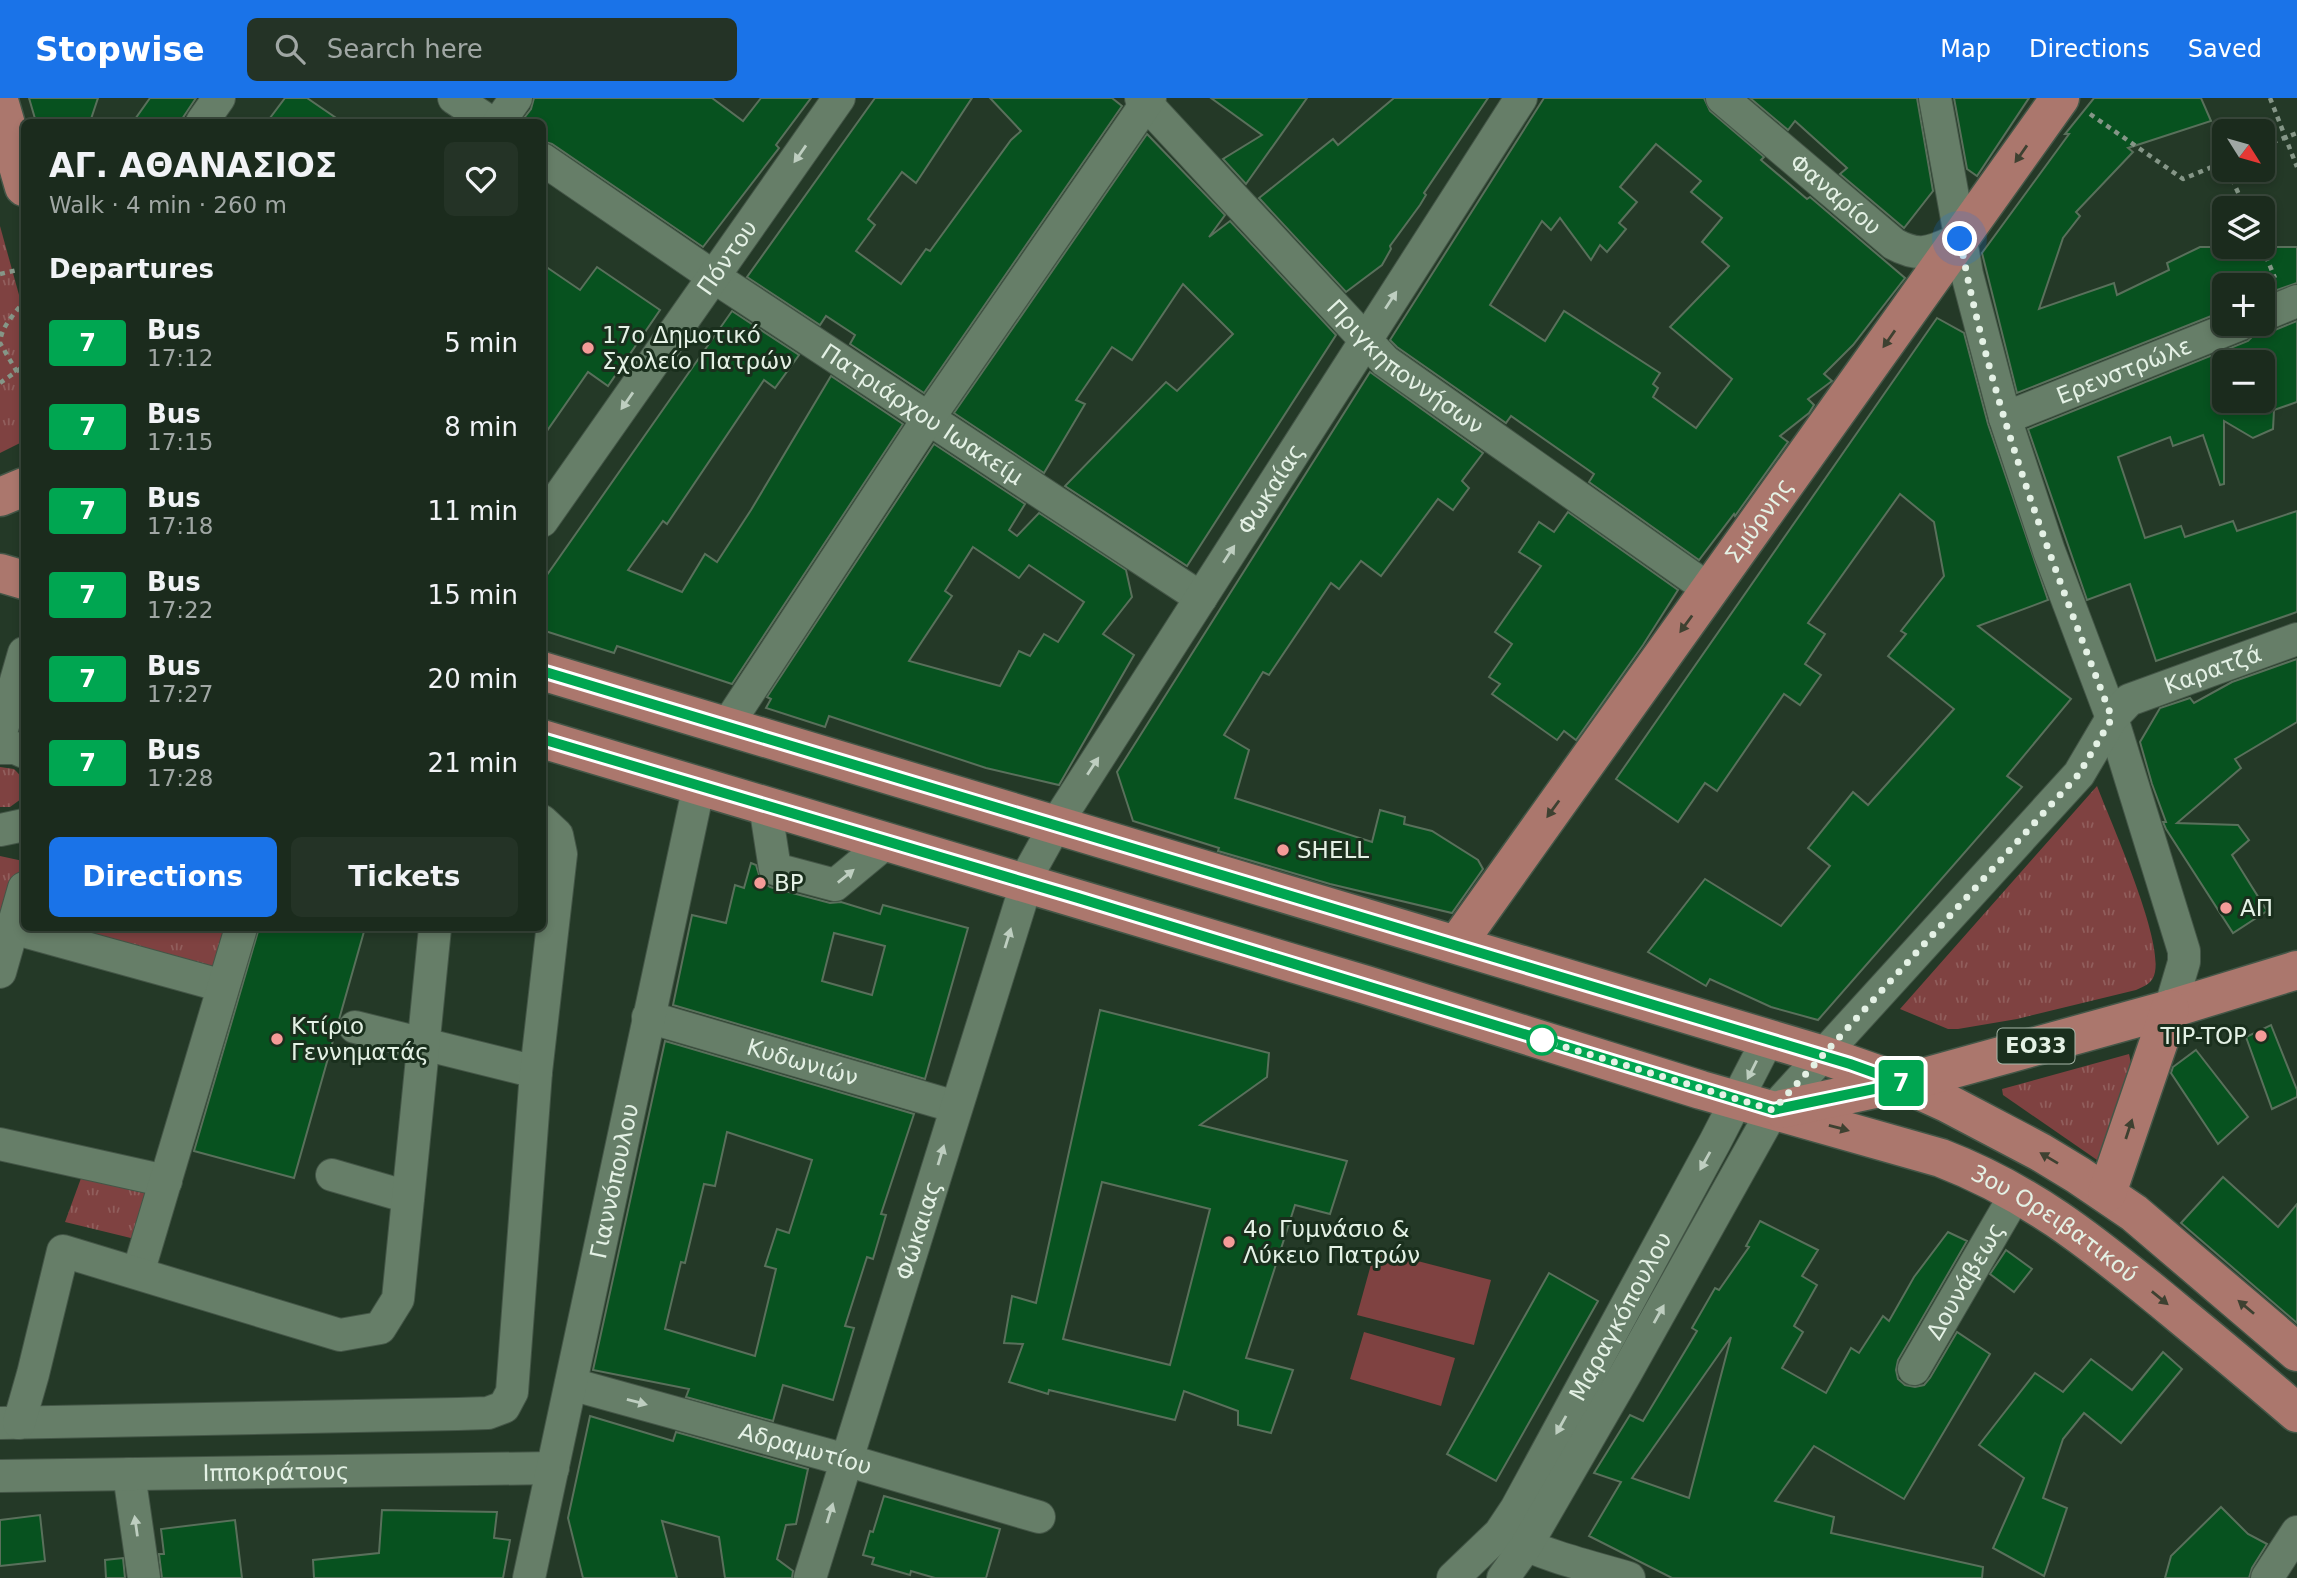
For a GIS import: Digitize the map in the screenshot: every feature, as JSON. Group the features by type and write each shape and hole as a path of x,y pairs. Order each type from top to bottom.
{"main road":[{"path":"0,104 21,177"},
{"name":"Σμύρνης","path":"1457,944 1960,239 2074,105"},
{"path":"0,497 21,488"},
{"path":"0,505 21,512"},
{"path":"0,573 21,579"},
{"path":"546,672 1236,877 1823,1055 1903,1083 2003,1132 2107,1193 2167,1240 2297,1352"},
{"name":"ΕΟ33","path":"546,740 1026,882 1755,1105 1903,1083 2170,1009 2297,970"},
{"path":"2107,1193 2170,1009"},
{"name":"3ου Ορειβατικού","path":"1755,1105 1941,1158 1979,1172 2017,1192 2088,1239 2297,1413"}],"street":[{"path":"204,119 219,98"},
{"path":"454,98 486,119"},
{"path":"501,119 516,98"},
{"name":"Πόντου","path":"546,515 839,98"},
{"name":"Φωκαίας","path":"1026,882 1056,824 1521,98"},
{"name":"Φαναρίου","path":"1722,98 1894,244 1912,253 1927,253 1960,239"},
{"path":"1935,98 1960,239 1984,344 2005,418 2049,551 2121,709 2184,951 2184,961 2170,1009"},
{"path":"726,727 928,419 1146,100"},
{"name":"Πριγκηποννήσων","path":"1146,100 1365,341 1398,371 1710,590"},
{"name":"Πατριάρχου Ιωακείμ","path":"546,162 714,277 1201,598"},
{"path":"2275,310 2297,301"},
{"name":"Ερενστρώλε","path":"2005,418 2212,336"},
{"name":"Καρατζά","path":"2121,709 2297,639"},
{"path":"0,736 21,663"},
{"name":"Μαραγκόπουλου","path":"1755,1105 1823,1055 2079,774 2121,709"},
{"path":"0,748 21,751"},
{"name":"Γιαννόπουλου","path":"528,1578 699,785"},
{"path":"765,805 775,869 835,885 888,841"},
{"path":"435,931 398,1298 380,1328 340,1335 63,1251 9,1423 458,1414 488,1413 504,1407 512,1392 536,1072 561,854 557,835 546,825"},
{"path":"0,830 21,826"},
{"name":"Φώκαιας","path":"810,1578 1026,882"},
{"path":"0,972 21,899"},
{"path":"13,928 21,930"},
{"path":"24,931 223,986"},
{"path":"138,1273 240,931"},
{"name":"Κυδωνιών","path":"648,1017 956,1107"},
{"path":"355,1027 536,1072"},
{"name":"Μαραγκόπουλου","path":"1503,1578 1513,1539 1626,1373 1755,1105 1768,1039"},
{"path":"0,1144 166,1181"},
{"path":"332,1175 408,1197"},
{"name":"Δουνάβεως","path":"1914,1370 2017,1192"},
{"name":"Αδραμυτίου","path":"571,1384 846,1460 1038,1517"},
{"name":"Ιπποκράτους","path":"0,1476 553,1468"},
{"path":"129,1474 144,1578"},
{"path":"2267,1578 2297,1532"},
{"path":"1513,1539 1629,1578"},
{"name":"Μαραγκόπουλου","path":"1452,1578 1513,1539"}],"path":[{"path":"2270,98 2297,167"},
{"path":"2074,105 2183,179 2212,167"},
{"path":"2275,141 2297,133"},
{"path":"0,274 21,269"},
{"path":"17,372 0,343 0,338 21,305"},
{"path":"0,383 21,369"}],"green space":[{"path":"0,226 21,302 21,442 0,453"},
{"path":"0,767 14,769 21,778 21,799 10,807 0,807"},
{"path":"2097,786 2134,880 2151,933 2155,972 2150,981 2136,990 2017,1019 1958,1029 1948,1029 1900,1009"},
{"path":"0,856 21,861 21,867 0,933"},
{"path":"63,931 230,931 217,974"},
{"path":"2129,1054 2132,1067 2100,1162 2003,1095 2002,1089"},
{"path":"84,1170 157,1185 139,1240 65,1222"},
{"path":"1375,1250 1491,1280 1474,1345 1357,1315"},
{"path":"1364,1332 1455,1358 1441,1406 1350,1379"}],"building":[{"path":"29,98 98,98 91,119 35,119"},
{"path":"150,98 196,98 182,119 135,119"},
{"path":"285,98 307,98 338,119 269,119"},
{"path":"534,98 712,98 743,121 761,98 811,98 776,145 779,148 703,247 546,142 546,119 523,119 531,109"},
{"path":"875,98 972,98 916,183 902,172 868,219 875,225 856,251 901,284 926,249 930,251 1011,140 1021,131 990,98 1112,98 1122,106 924,393 850,344 855,335 826,316 820,325 747,277"},
{"path":"1211,98 1307,98 1246,184 1223,159 1262,135"},
{"path":"1394,98 1488,98 1424,193 1426,195 1420,205 1390,246 1382,265 1346,292 1259,198 1333,139 1338,145"},
{"path":"1544,98 1704,98 1710,111 1764,157 1761,160 1807,199 1810,197 1905,278 1853,345 1824,374 1832,381 1808,399 1814,405 1809,413 1780,436 1788,442 1735,516 1734,514 1699,560 1589,482 1594,474 1511,416 1506,423 1390,340","holes":["1656,144 1701,181 1691,192 1722,218 1702,242 1729,266 1670,327 1732,379 1696,428 1653,397 1658,388 1653,384 1660,373 1564,311 1545,341 1490,305 1542,221 1551,230 1560,218 1591,260 1600,245 1607,252 1626,229 1619,223 1637,202 1620,187"]},
{"path":"1750,98 1917,98 1933,191 1904,228 1840,174 1847,168 1795,121 1788,130"},
{"path":"1954,98 2029,98 1977,176 1967,169"},
{"path":"2094,98 2201,98 2211,121 2128,148 2133,152 2076,212 2080,216 2063,238 2039,309 2114,283 2117,295 2169,270 2167,263 2200,247 2212,247 2212,259 2275,259 2275,247 2297,247 2297,283 2275,291 2275,273 2212,273 2212,316 2017,393 1982,253 2069,134 2065,134"},
{"path":"1147,134 1225,215 1209,237 1230,221 1336,335 1187,566 1065,486 1166,382 1177,391 1233,334 1183,284 1132,360 1112,347 1076,400 1085,404 1044,473 954,413"},
{"path":"546,267 580,290 597,267 660,310 608,386 588,372 546,432"},
{"path":"732,311 799,355 775,388 764,380 667,524 663,521 628,570 682,592 705,554 717,562 831,376 903,424 732,684 617,646 614,653 546,631 546,576"},
{"path":"1937,318 1964,333 1988,424 2048,600 1978,626 2071,699 2007,776 2022,787 1818,1020 1771,1007 1710,979 1706,986 1648,952 1705,879 1781,926 1830,866 1808,848 1853,792 1868,805 1954,709 1888,656 1906,634 1901,631 1944,576 1934,522 1900,494 1808,623 1825,634 1805,664 1821,675 1800,705 1784,694 1717,791 1705,783 1678,822 1616,779"},
{"path":"2297,321 2297,402 2275,410 2275,350 2226,350 2248,341 2253,336 2275,336 2275,330"},
{"path":"2212,355 2212,413 2274,413 2273,429 2253,438 2224,421 2224,484 2220,485 2203,435 2173,446 2170,437 2118,457 2145,538 2181,526 2185,537 2233,521 2237,531 2297,511 2297,612 2156,661 2130,584 2087,600 2028,429"},
{"path":"1370,372 1483,453 1462,481 1469,488 1453,510 1438,499 1381,576 1361,561 1339,589 1331,583 1269,675 1263,672 1224,735 1249,750 1235,798 1372,842 1380,810 1405,817 1404,824 1432,831 1478,860 1483,869 1452,913 1330,884 1218,851 1219,848 1133,821 1117,772"},
{"path":"934,444 1025,504 1009,530 1017,536 1039,513 1126,570 1132,597 1103,634 1134,655 1059,785 986,768 829,716 825,727 766,708 771,699 767,697","holes":["973,547 1019,578 1029,565 1084,602 1058,642 1044,634 1030,656 1019,651 1000,686 909,661 952,596 945,591"]},
{"path":"1568,512 1678,590 1576,740 1564,731 1557,740 1492,694 1500,684 1489,677 1512,644 1495,632 1541,566 1519,552 1539,522 1554,532"},
{"path":"2297,659 2297,722 2235,759 2241,768 2177,823 2238,825 2249,840 2232,855 2267,911 2233,933 2166,829 2140,742 2160,708 2190,698 2194,703 2232,682"},
{"path":"751,863 756,865 761,881 770,887 830,903 841,902 880,914 883,905 968,928 925,1079 673,1005 692,915 726,923 735,885 744,888","holes":["834,933 885,946 872,995 822,981"]},
{"name":"Κτίριο Γεννηματάς","path":"258,931 364,931 294,1178 194,1151"},
{"path":"1100,1010 1269,1053 1267,1077 1200,1125 1347,1161 1330,1214 1295,1205 1246,1358 1293,1370 1271,1433 1238,1425 1238,1411 1184,1391 1175,1420 1049,1390 1048,1394 1009,1382 1023,1344 1004,1343 1012,1296 1036,1303","holes":["1102,1182 1210,1209 1170,1365 1063,1339"]},
{"path":"2271,1025 2297,1090 2297,1097 2272,1109 2246,1037"},
{"path":"665,1041 914,1114 881,1214 886,1215 873,1259 867,1257 845,1326 854,1328 833,1400 783,1385 773,1421 686,1397 689,1389 593,1370","holes":["727,1132 812,1160 789,1233 777,1229 765,1266 776,1269 755,1356 665,1329 681,1262 685,1263 704,1184 715,1186"]},
{"path":"2196,1050 2248,1117 2218,1144 2171,1073 2173,1067"},
{"path":"2223,1177 2278,1227 2297,1204 2297,1323 2181,1223"},
{"path":"1760,1221 1818,1250 1802,1276 1817,1285 1794,1326 1803,1332 1782,1368 1826,1393 1851,1348 1859,1353 1883,1316 1889,1321 1914,1277 1948,1232 1967,1241 1898,1360 1898,1379 1905,1385 1924,1385 1957,1332 1990,1354 1904,1499 1814,1446 1775,1501 1834,1517 1831,1533 1983,1567 1982,1578 1672,1578 1589,1536 1621,1482 1594,1473 1630,1415 1643,1421 1697,1331 1692,1328 1715,1288 1719,1290 1749,1247 1746,1246","holes":["1731,1337 1689,1498 1632,1478"]},
{"path":"2006,1250 2032,1269 2014,1292 1990,1274"},
{"path":"1549,1273 1598,1301 1496,1481 1447,1454"},
{"path":"2163,1352 2182,1369 2121,1443 2084,1413 2063,1439 2043,1498 2067,1508 2044,1576 1993,1548 2024,1478 1979,1445 2035,1373 2063,1392 2091,1359 2132,1390"},
{"path":"590,1416 673,1441 676,1432 808,1469 796,1524 786,1525 777,1559 793,1571 792,1578 725,1578 719,1537 662,1521 677,1578 583,1578 568,1518"},
{"path":"884,1496 1000,1529 986,1578 935,1578 911,1571 910,1575 872,1564 874,1558 863,1555"},
{"path":"2221,1507 2248,1534 2267,1544 2249,1578 2165,1578 2171,1556"},
{"path":"382,1510 497,1512 494,1538 510,1540 503,1578 314,1578 313,1560 379,1553"},
{"path":"40,1515 45,1561 0,1566 0,1520"},
{"path":"235,1520 242,1578 162,1578 159,1554 164,1554 161,1529"},
{"path":"123,1558 125,1578 106,1578 105,1560"}],"bus line":[{"name":"7","path":"546,672 1457,944 1850,1064 1903,1083 1773,1110 1078,898 546,740"}],"place":[{"name":"17ο Δημοτικό Σχολείο Πατρών","path":"588,348"},
{"name":"SHELL","path":"1283,850"},
{"name":"BP","path":"760,883"},
{"name":"ΑΠ","path":"2226,908"},
{"name":"TIP-TOP","path":"2261,1036"},
{"name":"Κτίριο Γεννηματάς","path":"277,1039"},
{"name":"4ο Γυμνάσιο & Λύκειο Πατρών","path":"1229,1242"}],"route":[{"path":"1542,1040 1773,1110 1871,1006 2079,774 2098,745 2112,718 2017,457 1984,344 1960,239"}]}
